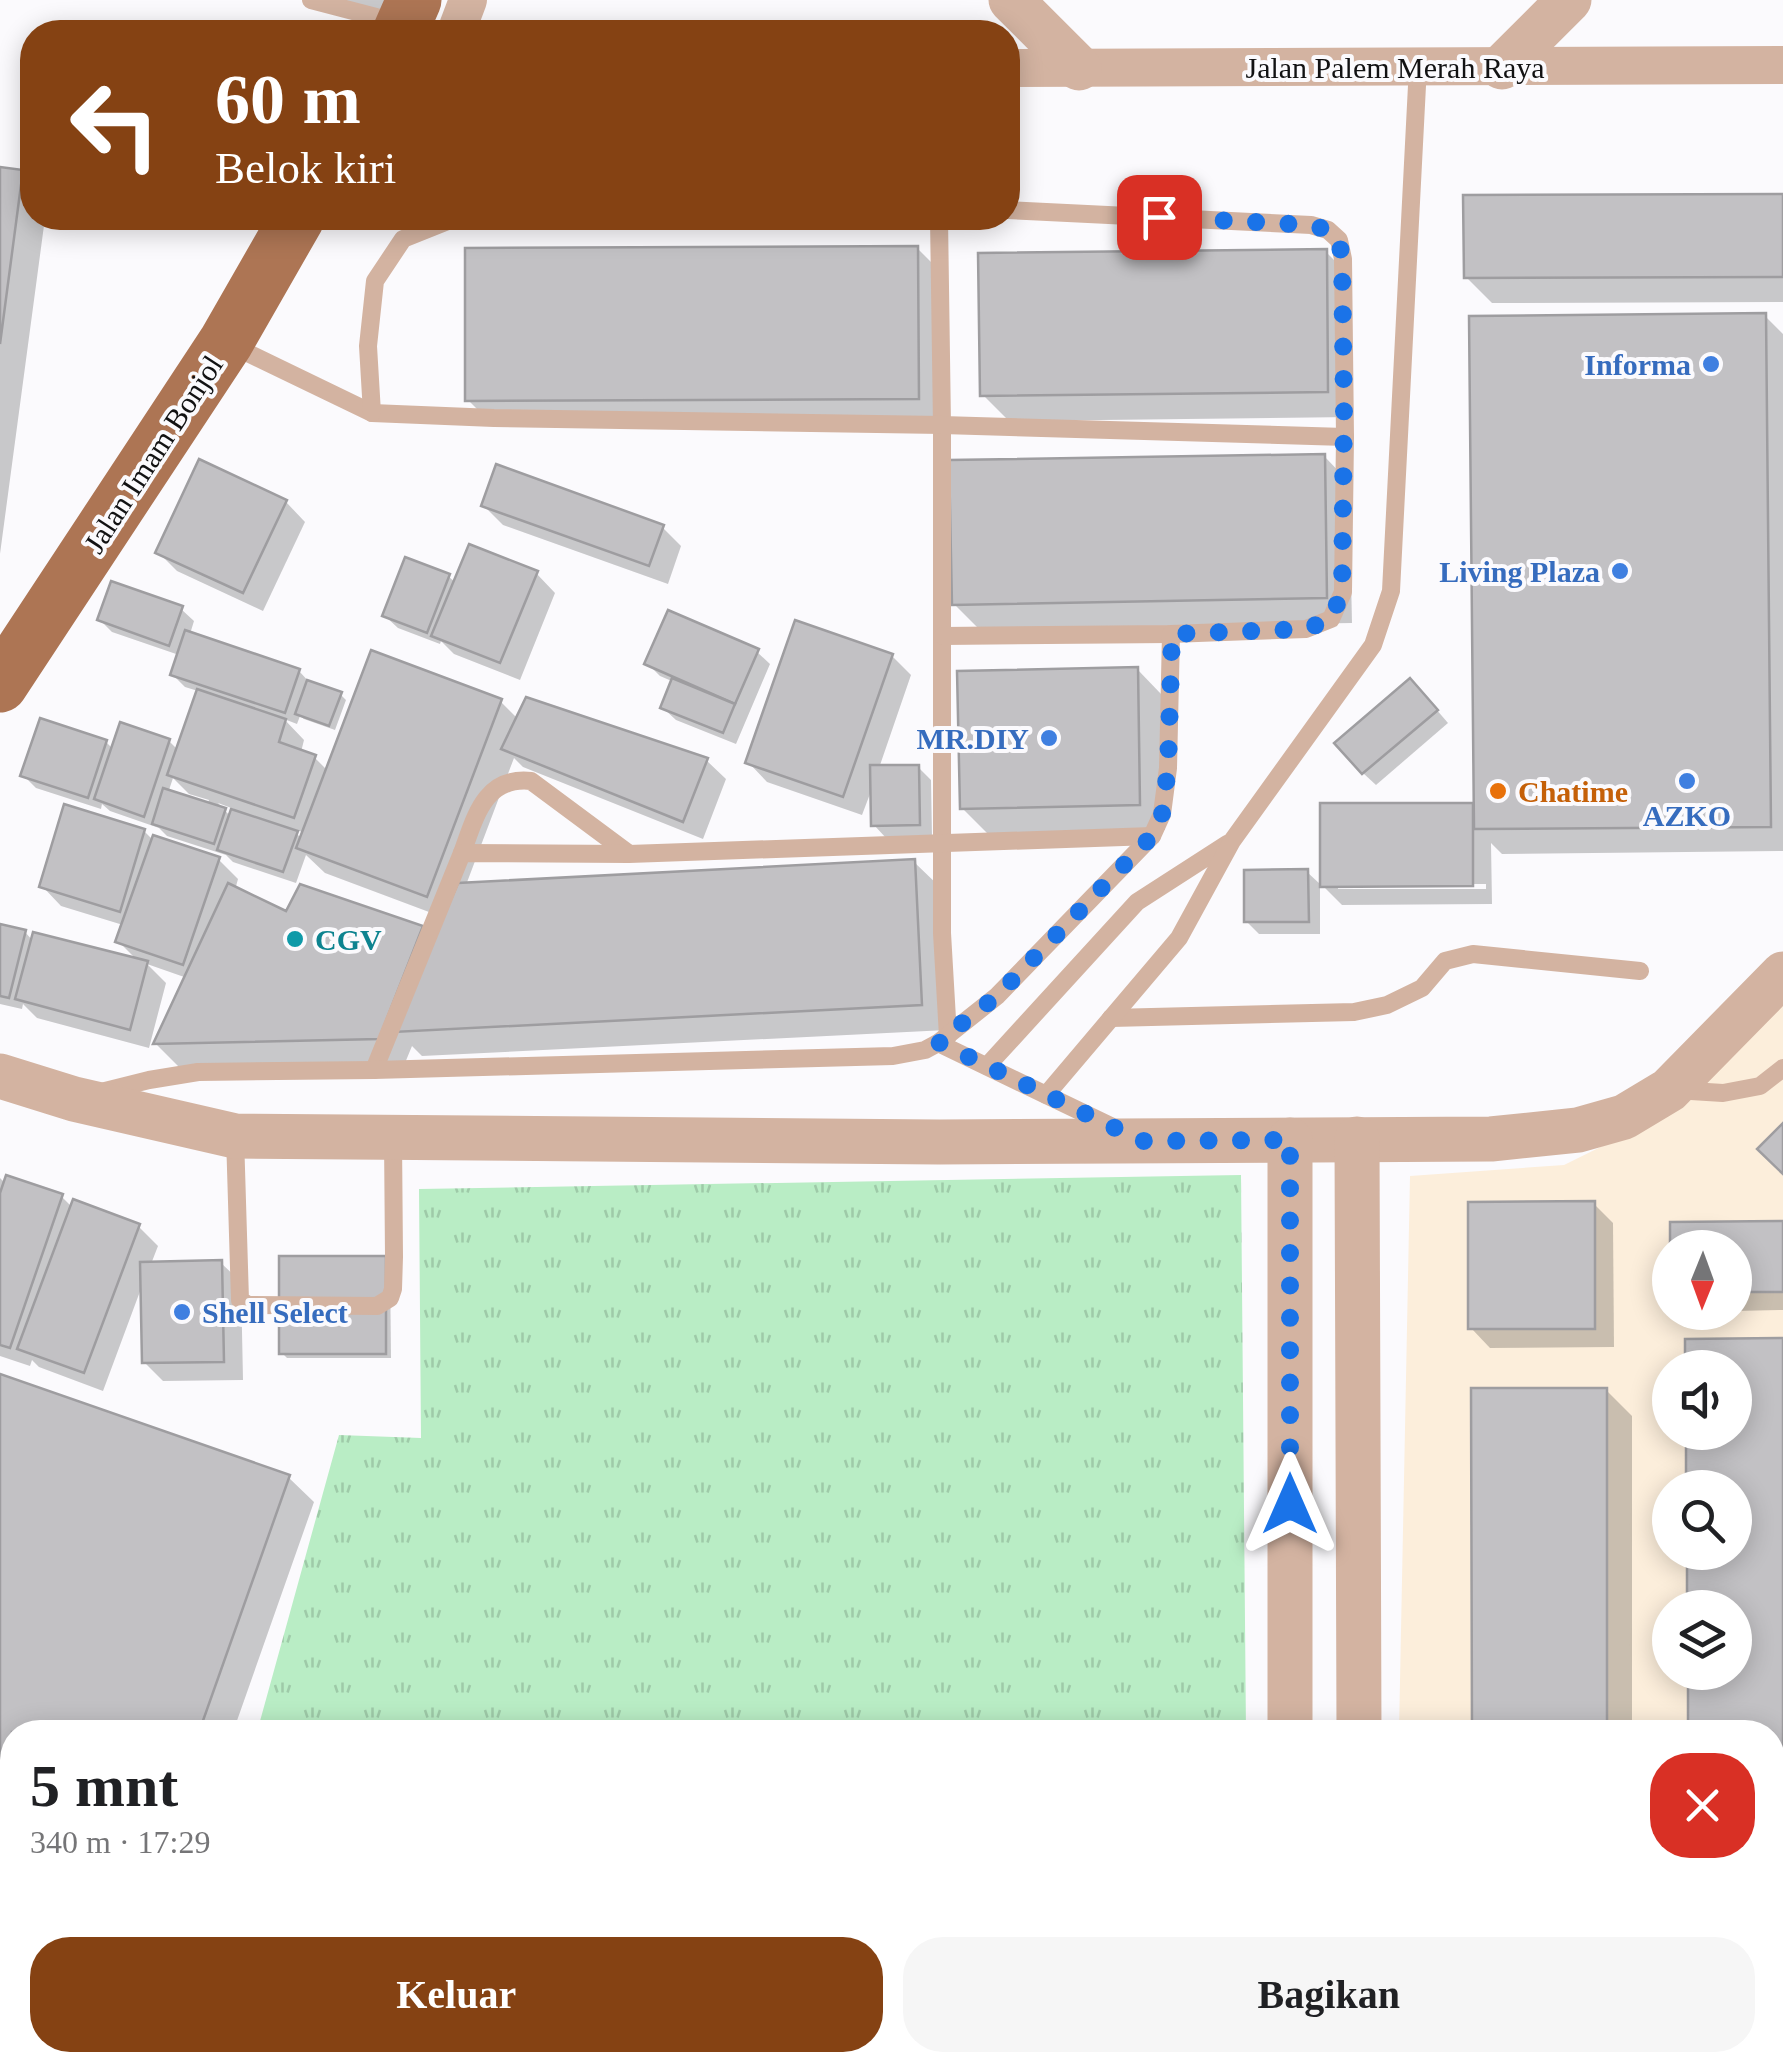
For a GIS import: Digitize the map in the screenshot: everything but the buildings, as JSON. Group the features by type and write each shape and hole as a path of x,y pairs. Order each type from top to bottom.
{"main road":[{"name":"Jalan Imam Bonjol","path":"0,684 226,342 290,230"}],"street":[{"path":"423,20 468,0"},
{"path":"1011,0 1079,68"},
{"path":"1502,67 1569,0"},
{"name":"Jalan Palem Merah Raya","path":"1020,68 1783,65"},
{"path":"0,1076 74,1099 234,1136 1491,1139 1578,1130 1624,1117 1670,1090 1783,974"},
{"path":"1290,1140 1290,1720"},
{"path":"1357,1140 1359,1720"}],"lane":[{"path":"311,0 409,20"},
{"path":"1046,1095 1179,938 1232,841 1373,645 1391,591 1418,66"},
{"path":"942,636 1306,629 1331,619 1342,592 1344,438 1339,240 1328,230 1311,225 1020,211"},
{"path":"372,413 368,346 375,281 404,239 426,230"},
{"path":"940,230 943,1040"},
{"path":"226,342 372,413 1344,438"},
{"path":"74,1099 198,1072 893,1056 924,1050 943,1040 997,996 1152,836 1162,814 1168,768 1172,634"},
{"path":"374,1070 486,796 517,780 531,782 628,854"},
{"path":"462,853 628,854 1152,836"},
{"path":"987,1066 1137,902 1232,841"},
{"path":"1111,1018 1354,1012 1388,1005 1422,988 1445,961 1473,954 1640,971"},
{"path":"943,1040 987,1066 1142,1141"},
{"path":"1670,1090 1723,1092 1760,1086 1783,1068"},
{"path":"234,1136 240,1300 248,1305 376,1306 390,1298 394,1257 393,1138"}],"shaded area":[{"path":"1783,993 1783,1720 1399,1720 1410,1176 1564,1165 1643,1126"}],"green space":[{"path":"1241,1175 1246,1720 260,1720 339,1435 421,1438 419,1189"}],"place":[{"name":"Informa","path":"1711,364"},
{"name":"Living Plaza","path":"1620,571"},
{"name":"MR.DIY","path":"1049,738"},
{"name":"AZKO","path":"1687,781"},
{"name":"Chatime","path":"1498,791"},
{"name":"CGV","path":"295,939"},
{"name":"Shell Select","path":"182,1312"}],"route":[{"path":"1159,217 1311,225 1328,230 1339,240 1344,357 1342,592 1331,619 1306,629 1172,634 1168,768 1162,814 1152,836 997,996 938,1042 1142,1141 1290,1140 1290,1504"}]}
